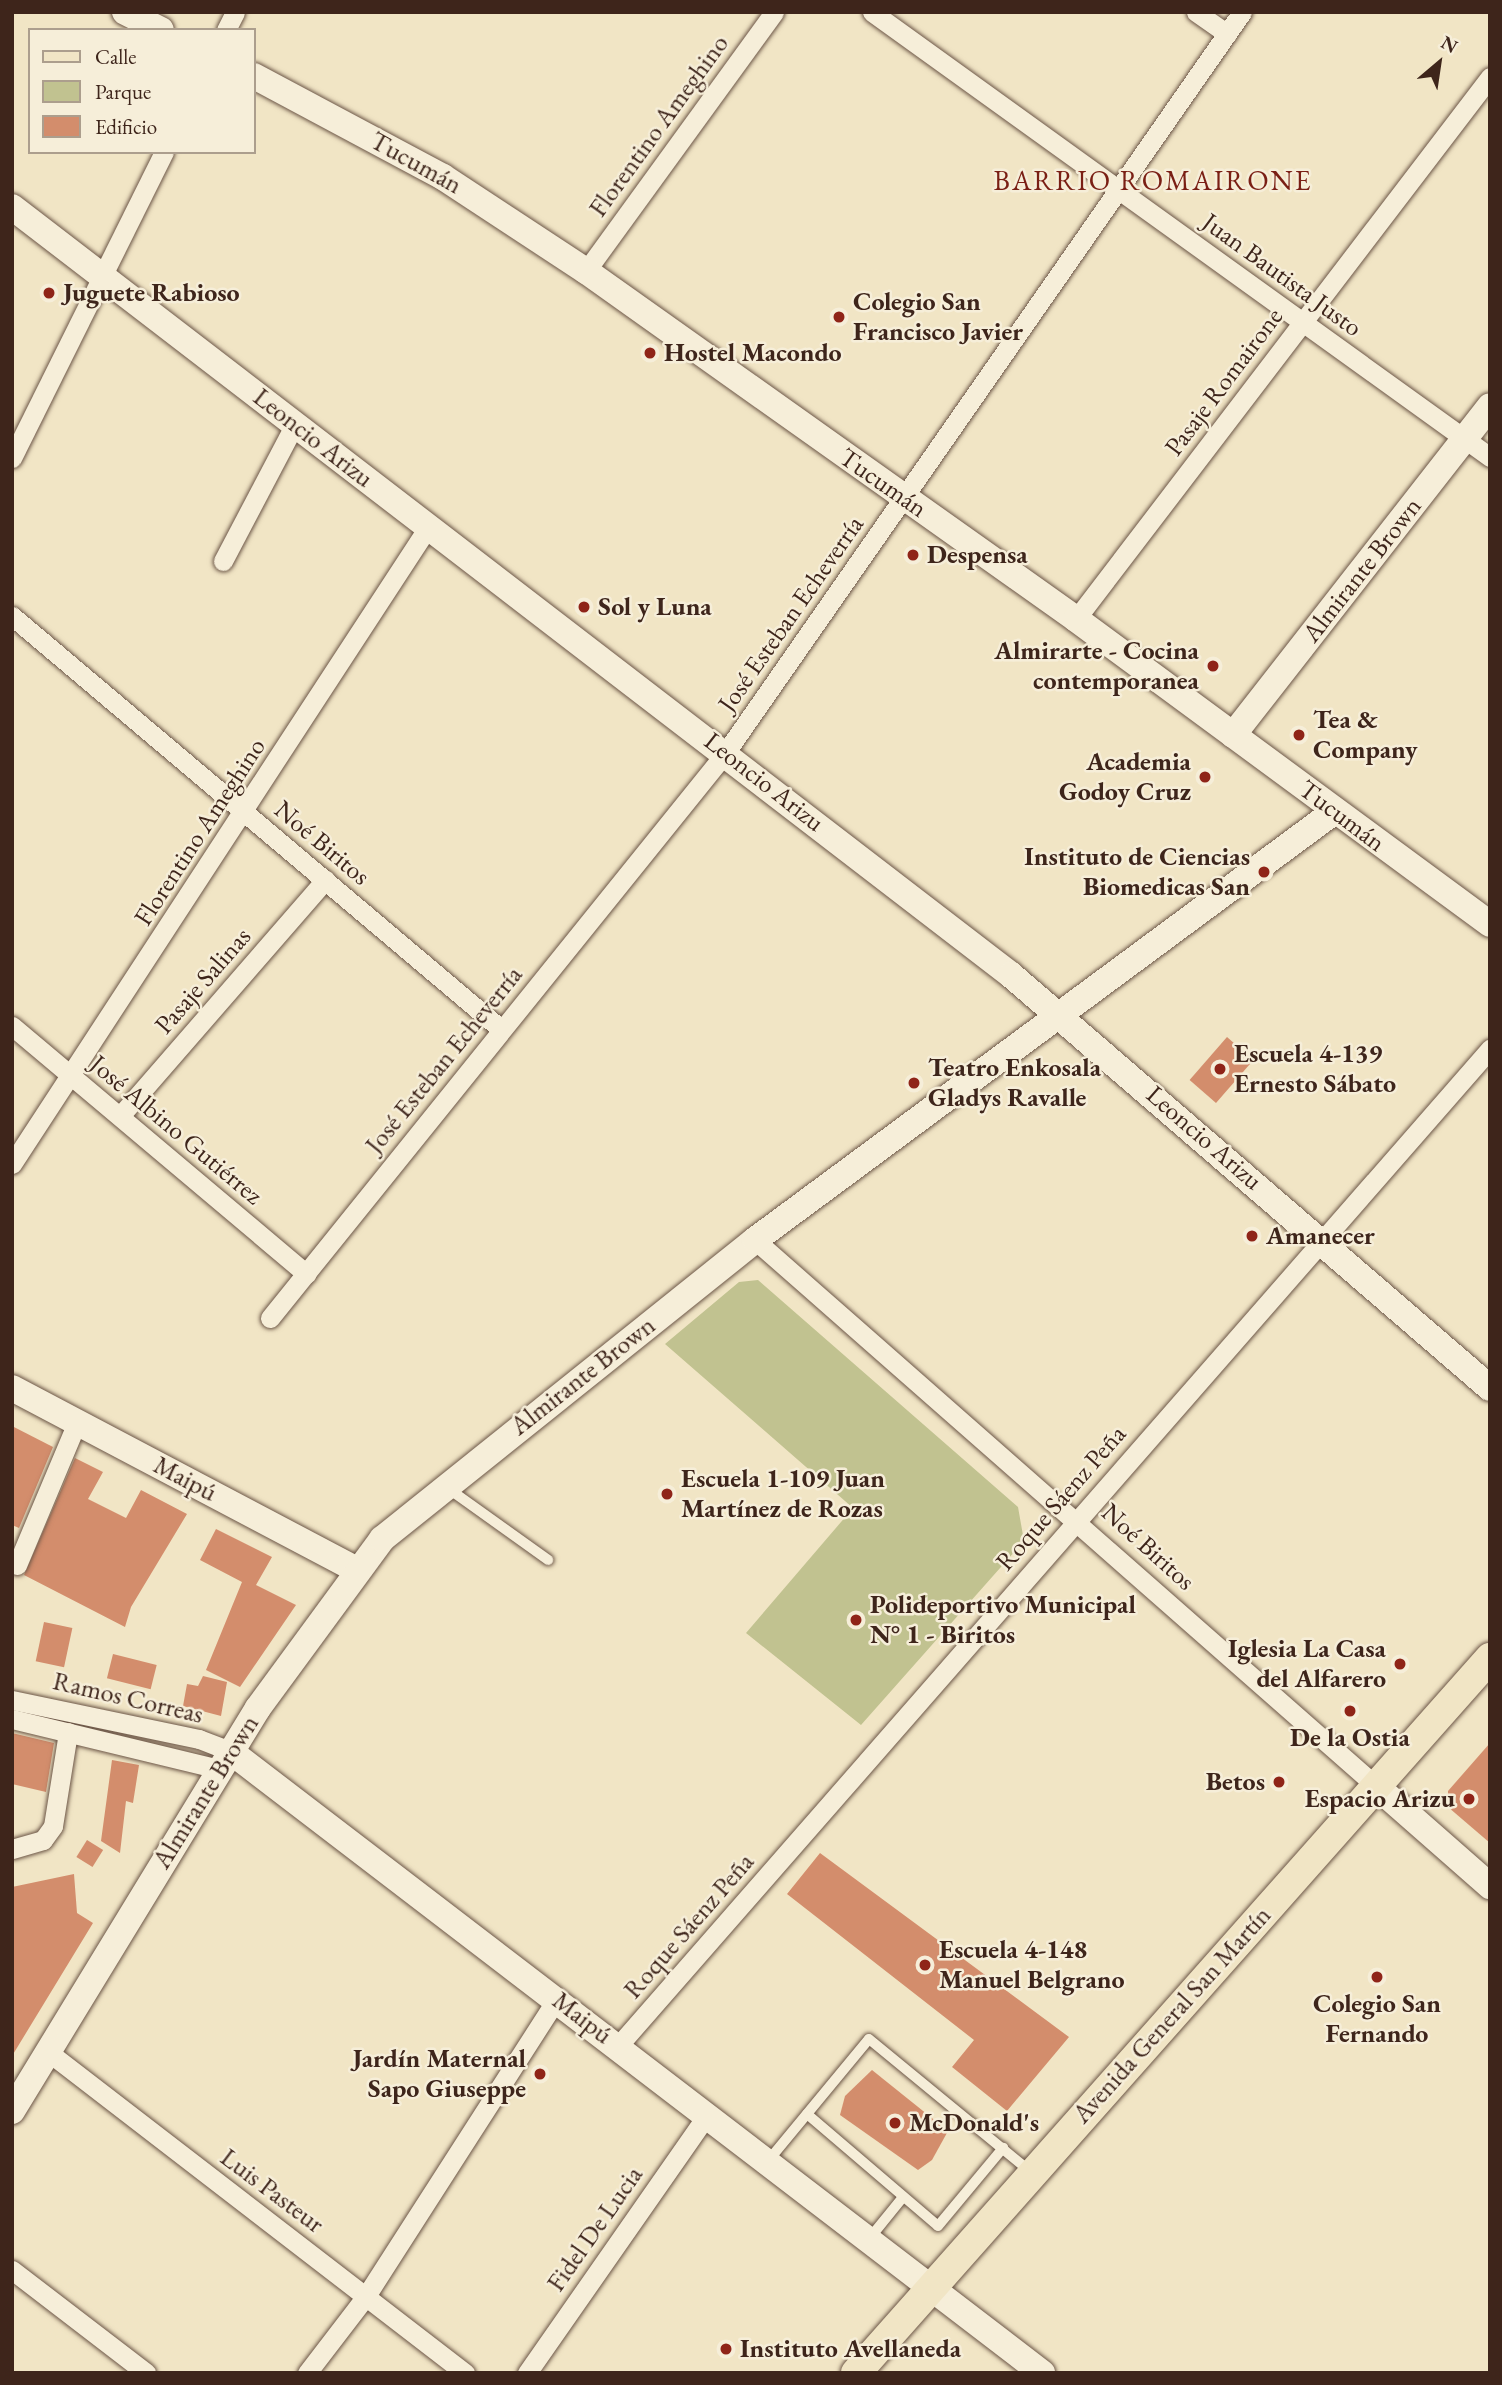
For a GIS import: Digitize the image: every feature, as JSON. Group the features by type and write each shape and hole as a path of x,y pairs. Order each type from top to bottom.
{"main road":[{"name":"Avenida General San Martín","path":"856,2373 1490,1658"}],"street":[{"path":"125,12 157,28"},
{"path":"227,28 235,12"},
{"name":"Florentino Ameghino","path":"586,271 774,12"},
{"name":"Juan Bautista Justo","path":"872,12 1490,457"},
{"path":"1196,12 1227,34"},
{"name":"José Esteban Echeverría","path":"270,1318 726,752 1121,190 1242,12"},
{"name":"Tucumán","path":"256,77 443,177 586,271 1076,620 1490,925"},
{"name":"Pasaje Romairone","path":"1076,620 1490,77"},
{"path":"12,458 163,154"},
{"name":"Leoncio Arizu","path":"12,206 428,527 726,752 1058,1013 1324,1240 1490,1388"},
{"name":"Almirante Brown","path":"1233,734 1490,406"},
{"path":"223,561 295,424"},
{"name":"Florentino Ameghino","path":"12,1164 245,812 428,527"},
{"name":"Noé Biritos","path":"12,615 502,1030"},
{"name":"Almirante Brown","path":"12,2111 225,1760 357,1570 382,1539 755,1240 1058,1013 1335,811"},
{"name":"Pasaje Salinas","path":"120,1116 326,880"},
{"name":"José Albino Gutiérrez","path":"12,1026 306,1274"},
{"name":"Roque Sáenz Peña","path":"618,2046 1490,1049"},
{"name":"Noé Biritos","path":"755,1240 1077,1519 1376,1786"},
{"name":"Maipú","path":"12,1388 357,1570"},
{"path":"17,1565 78,1422"},
{"name":"Ramos Correas","path":"12,1700 199,1739 225,1760"},
{"name":"Ramos Correas","path":"12,1719 68,1732 225,1760"},
{"path":"12,1849 43,1840 53,1826 68,1732"},
{"name":"Maipú","path":"225,1760 557,1999 1042,2373"},
{"path":"1376,1786 1490,1886"},
{"path":"307,2373 366,2296 557,1999"},
{"name":"Luis Pasteur","path":"47,2051 466,2373"},
{"name":"Fidel De Lucia","path":"527,2373 707,2115"},
{"path":"12,2270 146,2373"}],"lane":[{"path":"445,1486 548,1560"},
{"path":"768,2161 869,2039 1032,2172"},
{"path":"807,2114 938,2226 1003,2148"},
{"path":"868,2240 903,2197"}],"green space":[{"path":"758,1280 1018,1507 1024,1541 861,1725 746,1633 853,1508 665,1344 739,1282"}],"building":[{"name":"Escuela 4-139 Ernesto Sábato","path":"1227,1037 1253,1060 1216,1103 1190,1080"},
{"path":"12,1426 53,1447 19,1528 12,1525"},
{"path":"75,1458 103,1472 88,1499 126,1518 141,1490 187,1514 131,1607 125,1627 24,1575"},
{"path":"216,1529 272,1557 256,1585 296,1605 240,1687 206,1670 242,1582 200,1560"},
{"path":"44,1622 72,1628 64,1667 36,1661"},
{"path":"113,1654 157,1665 151,1689 107,1678"},
{"path":"203,1676 227,1682 221,1716 183,1706 187,1684 198,1686"},
{"path":"12,1733 54,1743 46,1792 12,1784"},
{"name":"Espacio Arizu","path":"1490,1743 1490,1843 1448,1807 1448,1791"},
{"path":"112,1760 139,1765 133,1803 126,1801 120,1853 101,1841"},
{"path":"87,1840 103,1850 93,1867 76,1857"},
{"name":"Escuela 4-148 Manuel Belgrano","path":"820,1853 1069,2037 1007,2111 952,2067 974,2040 787,1894"},
{"path":"74,1874 77,1913 93,1923 12,2056 12,1887"},
{"name":"McDonald's","path":"872,2070 948,2131 932,2160 918,2170 840,2115 845,2096"}],"place":[{"name":"Juguete Rabioso","path":"49,293"},
{"name":"Colegio San Francisco Javier","path":"839,317"},
{"name":"Hostel Macondo","path":"650,353"},
{"name":"Despensa","path":"913,555"},
{"name":"Sol y Luna","path":"584,607"},
{"name":"Almirarte - Cocina contemporanea","path":"1213,666"},
{"name":"Tea & Company","path":"1299,735"},
{"name":"Academia Godoy Cruz","path":"1205,777"},
{"name":"Instituto de Ciencias Biomedicas San","path":"1264,872"},
{"name":"Escuela 4-139 Ernesto Sábato","path":"1220,1069"},
{"name":"Teatro Enkosala Gladys Ravalle","path":"914,1083"},
{"name":"Amanecer","path":"1252,1236"},
{"name":"Escuela 1-109 Juan Martínez de Rozas","path":"667,1494"},
{"name":"Polideportivo Municipal N° 1 - Biritos","path":"856,1620"},
{"name":"Iglesia La Casa del Alfarero","path":"1400,1664"},
{"name":"De la Ostia","path":"1350,1711"},
{"name":"Betos","path":"1279,1782"},
{"name":"Espacio Arizu","path":"1469,1799"},
{"name":"Escuela 4-148 Manuel Belgrano","path":"925,1965"},
{"name":"Colegio San Fernando","path":"1377,1977"},
{"name":"Jardín Maternal Sapo Giuseppe","path":"540,2074"},
{"name":"McDonald's","path":"895,2123"},
{"name":"Instituto Avellaneda","path":"726,2349"}],"district":[{"name":"BARRIO ROMAIRONE","path":"1153,180"}]}
